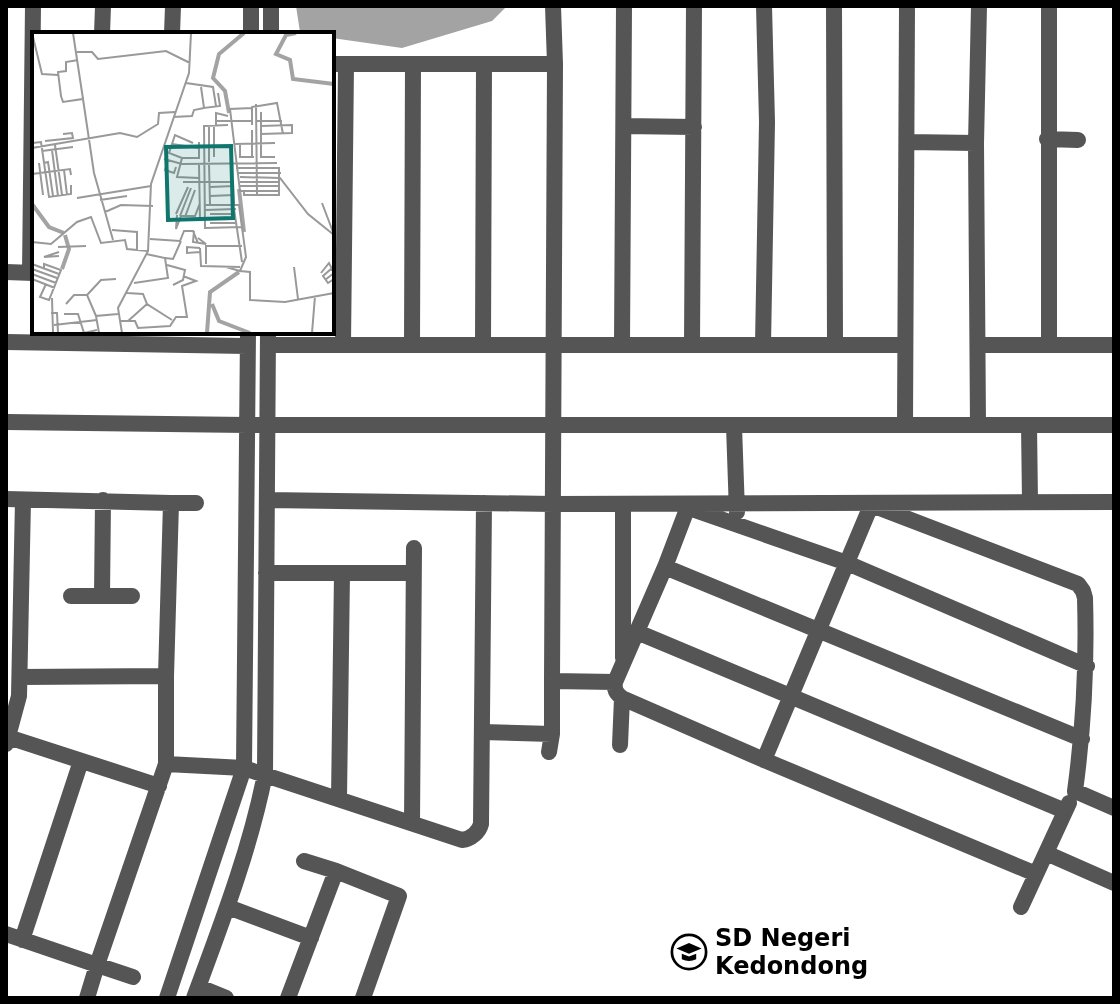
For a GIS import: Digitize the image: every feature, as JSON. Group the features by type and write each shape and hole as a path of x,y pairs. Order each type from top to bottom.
{"street":[{"path":"33,6 33,32"},
{"path":"102,32 103,6"},
{"path":"172,32 173,6"},
{"path":"251,6 251,32"},
{"path":"271,6 271,32"},
{"path":"549,752 552,734 553,6"},
{"path":"622,345 624,6"},
{"path":"692,345 694,6"},
{"path":"763,345 767,122 764,6"},
{"path":"834,6 835,345"},
{"path":"905,425 907,6"},
{"path":"978,425 976,143 979,6"},
{"path":"1049,6 1049,345"},
{"path":"343,345 339,64 555,64"},
{"path":"412,345 413,64"},
{"path":"483,345 484,64"},
{"path":"624,126 694,127"},
{"path":"1047,139 1078,140"},
{"path":"907,142 976,143"},
{"path":"6,272 32,273"},
{"path":"226,998 196,992 228,907 265,774 268,338 343,345 905,345"},
{"path":"6,342 248,339 244,768 167,998"},
{"path":"978,345 1114,345"},
{"path":"6,422 553,426 1114,425"},
{"path":"1029,425 1030,502"},
{"path":"734,426 737,525"},
{"path":"159,786 7,740 12,702 20,677 14,500 196,503"},
{"path":"102,596 103,500"},
{"path":"267,500 688,506 1114,502"},
{"path":"87,998 166,764 171,503"},
{"path":"166,764 244,768 462,840 468,839 480,829 484,503"},
{"path":"620,745 618,690 623,665 623,504"},
{"path":"764,760 872,504"},
{"path":"872,504 1078,584 1083,591 1087,666 1075,791 1021,907"},
{"path":"688,506 847,563 1087,666"},
{"path":"623,665 688,506"},
{"path":"412,823 414,548"},
{"path":"665,567 1082,739"},
{"path":"266,573 413,573"},
{"path":"339,799 342,573"},
{"path":"71,596 132,596"},
{"path":"637,632 1065,811"},
{"path":"20,677 166,676"},
{"path":"552,681 618,690 764,760 1036,874"},
{"path":"482,732 552,734"},
{"path":"81,761 14,937 133,977"},
{"path":"1075,791 1114,808"},
{"path":"1046,853 1114,883"},
{"path":"304,861 399,896 363,998"},
{"path":"288,998 336,871"},
{"path":"228,907 311,938"}],"shaded area":[{"path":"296,6 507,6 492,21 402,48 334,38 334,32 300,32"}],"place":[{"name":"SD Negeri Kedondong","path":"689,952"}]}
